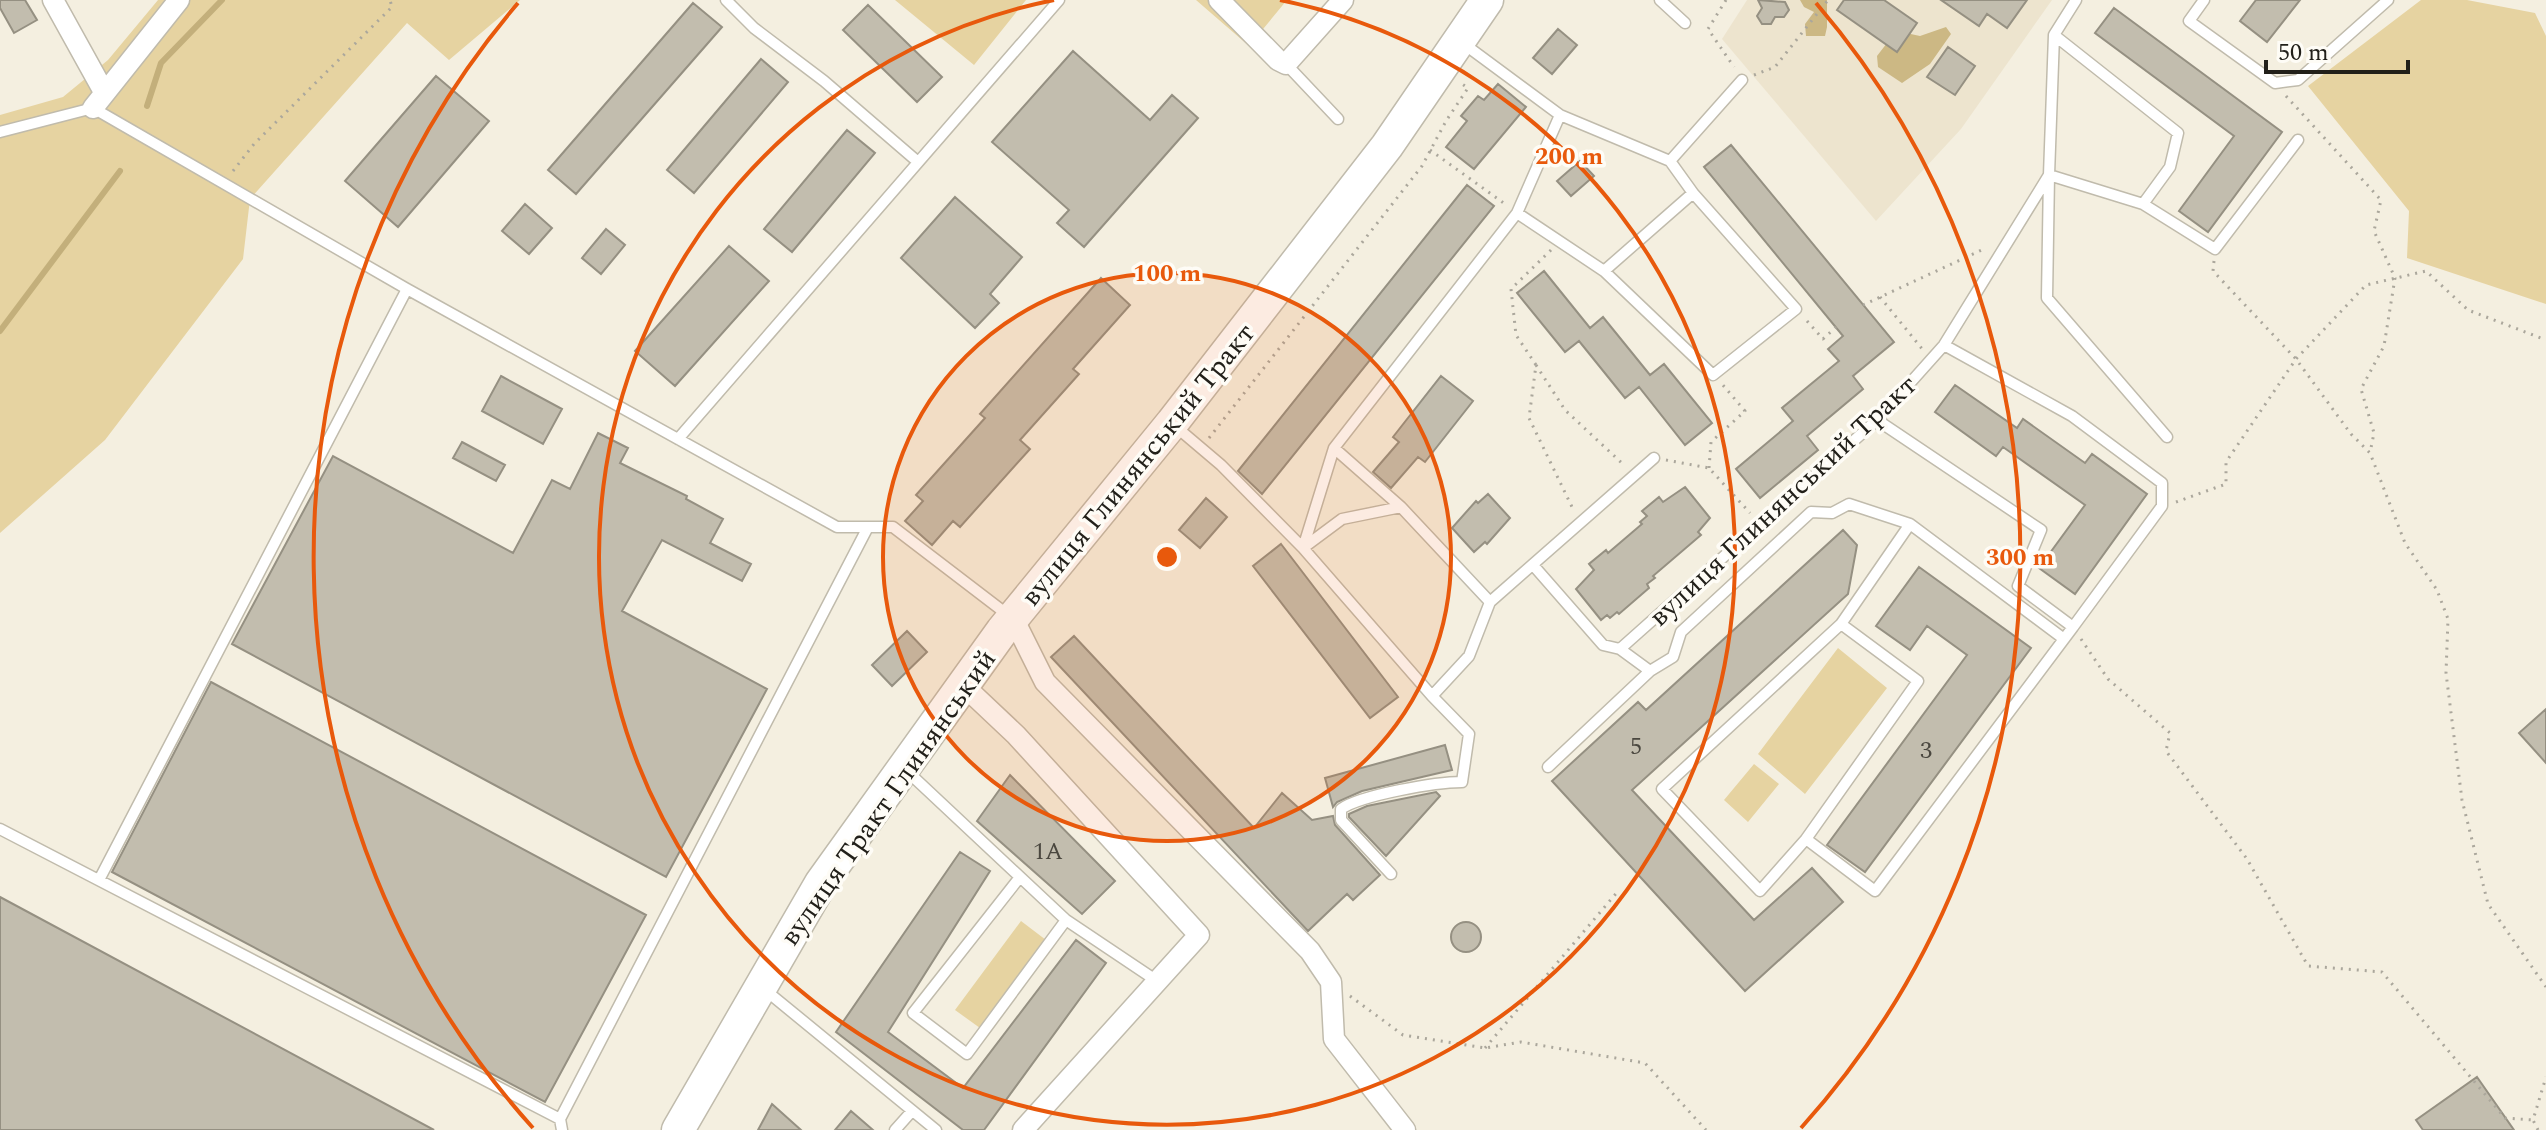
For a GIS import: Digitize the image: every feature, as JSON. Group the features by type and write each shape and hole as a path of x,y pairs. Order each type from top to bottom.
{"main road":[{"name":"вулиця Глинянський Тракт","path":"1008,624 1172,423 1387,146 1487,0"},
{"name":"вулиця Тракт Глинянський","path":"678,1130 821,883 1008,624"}],"street":[{"path":"53,0 98,100 179,0"},
{"path":"1219,0 1278,60 1286,64 1343,0"},
{"path":"1008,624 1045,682 1310,951 1331,982 1334,1039 1405,1130"},
{"path":"963,685 1016,735 1199,935 1023,1130"}],"lane":[{"path":"726,0 754,28 824,81 918,162"},
{"path":"678,439 1059,0"},
{"path":"1660,0 1685,23"},
{"path":"2076,0 2054,35 2178,133 2170,167 2143,204"},
{"path":"2204,0 2189,21 2275,83 2298,80 2388,0"},
{"name":"вулиця Глинянський Тракт","path":"1620,649 1877,420 1944,345 2049,175 2054,35"},
{"path":"1460,41 1560,115 1670,161 1693,193 1796,309 1713,375 1604,271 1517,213"},
{"path":"1286,64 1338,119"},
{"path":"1670,161 1742,80"},
{"path":"0,132 98,100 224,184 837,527 893,527 1008,624"},
{"path":"1303,548 1334,448 1517,213 1560,115"},
{"path":"2167,437 2047,298 2049,175 2143,204 2215,249 2298,140"},
{"path":"1604,271 1693,193"},
{"path":"99,880 407,289"},
{"path":"1806,839 1875,891 2162,506 2162,483 2072,416 1944,345"},
{"path":"1877,420 2041,530 2018,586 2073,627"},
{"path":"1172,423 1303,548 1469,734 1462,782 1445,782 1368,799 1345,806 1339,815 1391,874"},
{"path":"1334,448 1401,507 1490,602"},
{"path":"1432,696 1469,656 1490,602 1654,458"},
{"path":"1548,767 1650,671 1673,657 1681,632 1811,512 1832,513 1849,504 1910,524 2064,639"},
{"path":"1303,548 1342,519 1401,507"},
{"path":"1841,624 1918,681 1806,839 1760,891 1662,789 1841,624 1910,524"},
{"path":"0,829 561,1124 868,527"},
{"path":"1533,565 1603,645 1620,649 1650,671"},
{"path":"904,768 1066,920 1157,981"},
{"path":"1020,877 913,1013 967,1054 1066,920"},
{"path":"760,986 936,1130"},
{"path":"895,1130 912,1111"}],"path":[{"path":"224,184 254,144 392,7 390,0"},
{"path":"1726,0 1708,29 1742,80 1775,67 1828,0"},
{"path":"1201,448 1422,166 1468,88 1461,83"},
{"path":"2275,83 2381,200 2374,231 2395,278 2384,346 2361,389 2374,433 2370,453"},
{"path":"1430,150 1517,213"},
{"path":"1863,305 2011,236"},
{"path":"1559,242 1511,289 1516,335 1565,410 1635,475"},
{"path":"2215,249 2213,271 2296,359 2351,434 2370,453 2405,543 2437,590 2448,619 2446,673 2462,800 2488,904 2546,987"},
{"path":"2162,506 2226,484 2226,462 2296,359 2366,285 2426,271 2468,310 2546,340"},
{"path":"1880,297 1931,360"},
{"path":"1796,309 1823,339 1836,327"},
{"path":"1536,365 1529,418 1580,524"},
{"path":"1709,468 1711,442 1745,411 1713,375"},
{"path":"1654,458 1709,468 1761,525"},
{"path":"2073,627 2108,679 2170,733 2166,751 2247,859 2308,966 2382,972 2505,1118 2533,1120"},
{"path":"1485,1048 1619,890"},
{"path":"1331,982 1403,1035 1485,1048 1521,1042 1645,1063 1706,1130"},
{"path":"2538,1130 2533,1120 2546,1077"}],"shaded area":[{"path":"158,0 520,0 449,60 407,23 250,199 243,259 105,440 0,533 0,115 63,97 108,60"},
{"path":"895,0 1026,0 974,65"},
{"path":"1196,0 1287,0 1249,46"},
{"path":"1747,0 2052,0 1961,129 1876,221 1722,39"},
{"path":"1800,0 1827,0 1825,36 1806,36 1805,24 1814,12 1804,7"},
{"path":"2421,0 2467,0 2535,13 2546,36 2546,304 2407,258 2409,211 2308,86"},
{"path":"1946,27 1951,34 1930,64 1902,83 1878,67 1877,56 1887,43 1906,33 1920,36"},
{"path":"1838,648 1887,688 1805,794 1758,754"},
{"path":"1754,764 1779,784 1748,822 1724,800"},
{"path":"1021,921 1046,940 980,1028 955,1010"}],"building":[{"path":"0,0 25,0 37,20 14,33 0,8"},
{"path":"1758,0 1785,2 1789,10 1784,17 1775,17 1771,24 1762,24 1757,16 1762,8"},
{"path":"1844,0 1884,0 1917,23 1897,52 1837,10"},
{"path":"1941,0 2027,0 2007,28 1987,14 1979,26"},
{"path":"2256,0 2300,0 2267,42 2240,21"},
{"path":"693,3 722,27 576,194 548,170"},
{"path":"868,5 942,77 917,102 843,30"},
{"path":"2114,8 2282,132 2208,232 2179,211 2234,136 2095,33"},
{"path":"1558,29 1577,45 1552,74 1533,58"},
{"path":"1948,47 1975,66 1955,95 1927,77"},
{"path":"1073,51 1150,120 1172,95 1198,118 1084,247 1057,223 1069,210 992,142"},
{"path":"761,59 788,82 694,193 667,170"},
{"path":"436,76 489,121 398,227 345,181"},
{"path":"1498,84 1526,107 1474,169 1446,147 1467,121 1461,116 1478,96 1484,100"},
{"path":"847,130 875,153 792,252 764,229"},
{"path":"1731,145 1894,342 1853,376 1863,389 1807,436 1818,450 1760,498 1736,469 1793,421 1782,408 1839,361 1828,349 1843,336 1704,167"},
{"path":"1580,161 1594,176 1571,196 1557,181"},
{"path":"1467,185 1494,206 1262,494 1238,471"},
{"path":"955,197 1022,257 990,294 999,303 975,328 901,258"},
{"path":"525,204 552,228 529,254 502,231"},
{"path":"606,229 625,245 601,274 582,258"},
{"path":"729,246 769,281 675,386 635,351"},
{"path":"1544,271 1590,328 1603,317 1650,375 1664,364 1712,423 1685,445 1639,387 1625,398 1579,341 1565,352 1517,293"},
{"path":"1101,278 1130,305 1073,369 1079,374 1020,440 1030,449 960,527 953,521 932,545 905,521 923,501 916,495 985,418 980,414"},
{"path":"501,376 562,409 543,444 482,411"},
{"path":"1441,376 1473,401 1425,462 1418,457 1391,488 1373,472 1399,442 1393,437"},
{"path":"1955,385 2017,428 2023,419 2085,463 2092,454 2147,494 2075,594 2039,568 2085,505 2003,447 1996,456 1935,412"},
{"path":"598,433 628,448 620,463 687,496 686,499 723,519 710,543 751,564 742,581 662,540 622,611 767,689 666,877 232,644 333,456 513,553 552,480 570,489"},
{"path":"462,442 505,465 496,481 453,458"},
{"path":"1685,487 1710,518 1698,532 1701,535 1653,576 1655,578 1647,584 1649,588 1619,614 1617,612 1610,618 1607,615 1601,620 1576,589 1594,570 1589,564 1606,550 1608,553 1642,524 1640,522 1647,516 1642,511 1659,497 1663,502"},
{"path":"1488,494 1510,518 1487,544 1485,542 1474,552 1452,528 1476,501 1478,503"},
{"path":"1206,498 1227,517 1200,548 1179,530"},
{"path":"1843,530 1857,545 1848,594 1632,790 1754,920 1812,868 1843,902 1745,991 1552,781 1638,702 1646,710"},
{"path":"1281,544 1398,697 1370,718 1253,566"},
{"path":"1919,567 2031,648 1865,872 1827,845 1967,655 1927,626 1910,650 1876,626"},
{"path":"907,631 927,652 892,686 872,665"},
{"path":"1074,636 1254,828 1282,793 1312,820 1333,816 1335,825 1380,875 1353,900 1347,894 1308,931 1051,657"},
{"path":"211,682 646,915 545,1102 112,872"},
{"path":"2546,709 2546,763 2519,733"},
{"path":"1445,745 1452,770 1362,791 1337,802 1333,807 1325,778"},
{"path":"1010,775 1115,881 1082,914 977,821"},
{"path":"1436,792 1440,796 1386,856 1349,817 1349,814 1367,806"},
{"path":"960,852 990,871 888,1032 963,1088 1076,940 1106,963 984,1130 963,1130 836,1032"},
{"path":"0,897 434,1130 0,1130"},
{"path":"1466,922 1476,927 1481,937 1476,947 1466,952 1456,947 1451,937 1456,927"},
{"path":"2477,1077 2514,1130 2423,1130 2416,1120"},
{"path":"772,1104 801,1130 758,1130"},
{"path":"851,1111 873,1130 835,1130"}],"waterway":[{"path":"147,106 161,63 222,0"},
{"path":"0,331 120,171"}]}
